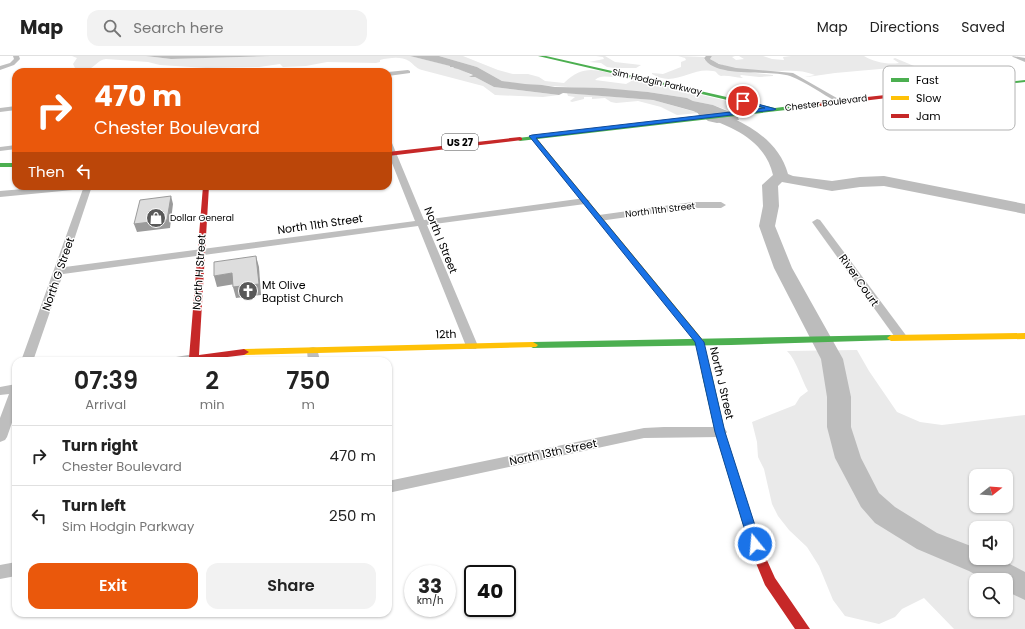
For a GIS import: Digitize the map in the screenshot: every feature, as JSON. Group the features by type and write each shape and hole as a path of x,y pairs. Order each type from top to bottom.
{"main road":[{"name":"Sim Hodgin Parkway","path":"540,56 774,109"},
{"name":"Chester Boulevard","path":"1015,82 1025,81"},
{"name":"Chester Boulevard","path":"392,150 532,136 883,96"},
{"name":"North J Street","path":"532,136 700,342 720,432 760,558 770,581 803,629"},
{"path":"0,165 12,165"},
{"path":"0,170 12,170"},
{"name":"North H Street","path":"194,357 200,252 206,190"},
{"name":"12th","path":"202,357 247,351 313,356 472,346 970,335 1025,336"}],"street":[{"path":"0,68 14,62 16,56"},
{"path":"709,56 707,58 708,60 717,65 731,69 792,74 839,101"},
{"path":"1015,56 1025,60"},
{"path":"392,74 408,72"},
{"path":"0,110 12,108"},
{"path":"0,149 12,148"},
{"name":"North I Street","path":"392,157 421,222 472,346"},
{"path":"0,194 44,190"},
{"name":"North G Street","path":"28,357 86,190"},
{"name":"North 11th Street","path":"59,270 585,201"},
{"name":"North 11th Street","path":"599,218 693,205 722,205"},
{"name":"River Court","path":"817,222 901,337"},
{"path":"0,391 12,389"},
{"path":"0,437 12,403"},
{"name":"North 13th Street","path":"392,486 644,434 664,432 720,432"},
{"path":"0,572 12,569"}],"shaded area":[{"path":"72,56 146,56 171,59 270,56 410,56 458,68 473,76 470,77 475,77 494,87 559,95 543,97 495,95 483,86 422,70 406,59 399,58 380,60 380,62 376,63 327,62 306,66 283,67 280,64 259,67 206,68 106,59 90,68 75,68 73,64 77,58"},
{"path":"146,56 270,56 171,59"},
{"path":"410,56 439,56 477,67 502,81 555,87 603,88 648,92 687,98 693,101 713,105 737,115 739,120 717,123 708,121 700,114 693,111 653,100 563,93 559,95 494,87 475,77 469,77 473,75 453,67"},
{"path":"439,56 463,56 498,70 513,74 528,74 539,77 545,81 564,83 571,77 584,71 590,70 604,72 620,76 604,76 595,80 626,84 635,79 748,106 727,110 687,98 648,92 520,84 502,81 477,67"},
{"path":"596,56 605,56 615,62 641,65 636,68 614,68 607,67 601,63 589,62 604,59 603,57"},
{"path":"678,56 704,57 704,59 709,63 747,72 773,76 759,77 741,75 740,76 743,78 740,78 721,76 714,71 705,71 668,79 660,78 652,74 663,74 681,67 681,62 686,60 685,58"},
{"path":"712,56 735,56 732,57 736,60 744,59 739,56 763,56 772,59 784,60 783,57 791,56 864,56 872,60 890,64 899,63 893,59 895,58 914,66 883,66 883,69 805,77 815,75 798,71 753,72 738,70 710,59"},
{"path":"567,93 653,100 699,113 677,115 661,107 638,101 616,103 605,98 592,99 592,97 584,97 584,99 572,102 570,101 575,97 568,96"},
{"path":"857,350 869,371 897,412 920,422 942,425 1025,415 1025,629 954,629 924,598 902,609 895,617 879,624 845,616 833,600 819,566 807,547 789,530 778,516 772,504 764,469 758,457 757,442 752,422 795,405 800,397 808,391 794,360 787,351"}],"building":[{"path":"171,196 167,220 134,224 140,200"},
{"path":"256,256 259,284 233,287 232,273 214,276 214,262"}],"waterway":[{"path":"703,112 740,128 763,143 772,152 778,163 781,176"},
{"path":"781,176 789,180 832,186 860,182 884,181 1025,209"},
{"path":"781,176 770,185 771,206 767,226 783,268 832,359 839,397 839,427 848,458 870,500 885,515 927,541 979,562 1025,587"}],"traffic: fast":[{"path":"540,56 774,109"},
{"path":"1015,82 1025,81"},
{"path":"520,139 821,104"},
{"path":"0,165 12,165"},
{"path":"533,345 891,338"},
{"path":"707,375 720,432 757,551"}],"traffic: slow":[{"path":"532,136 700,342 707,375"},
{"path":"891,338 1025,336"},
{"path":"244,352 533,345"}],"traffic: jam":[{"path":"821,104 883,97"},
{"path":"392,154 520,139"},
{"path":"194,357 206,190"},
{"path":"202,357 244,352"},
{"path":"757,551 770,581 803,629"}],"place":[{"name":"Dollar General","path":"156,218"},
{"name":"Mt Olive Baptist Church","path":"248,291"}],"route":[{"path":"743,101 774,109 532,136 700,342 720,432 755,544"}]}
